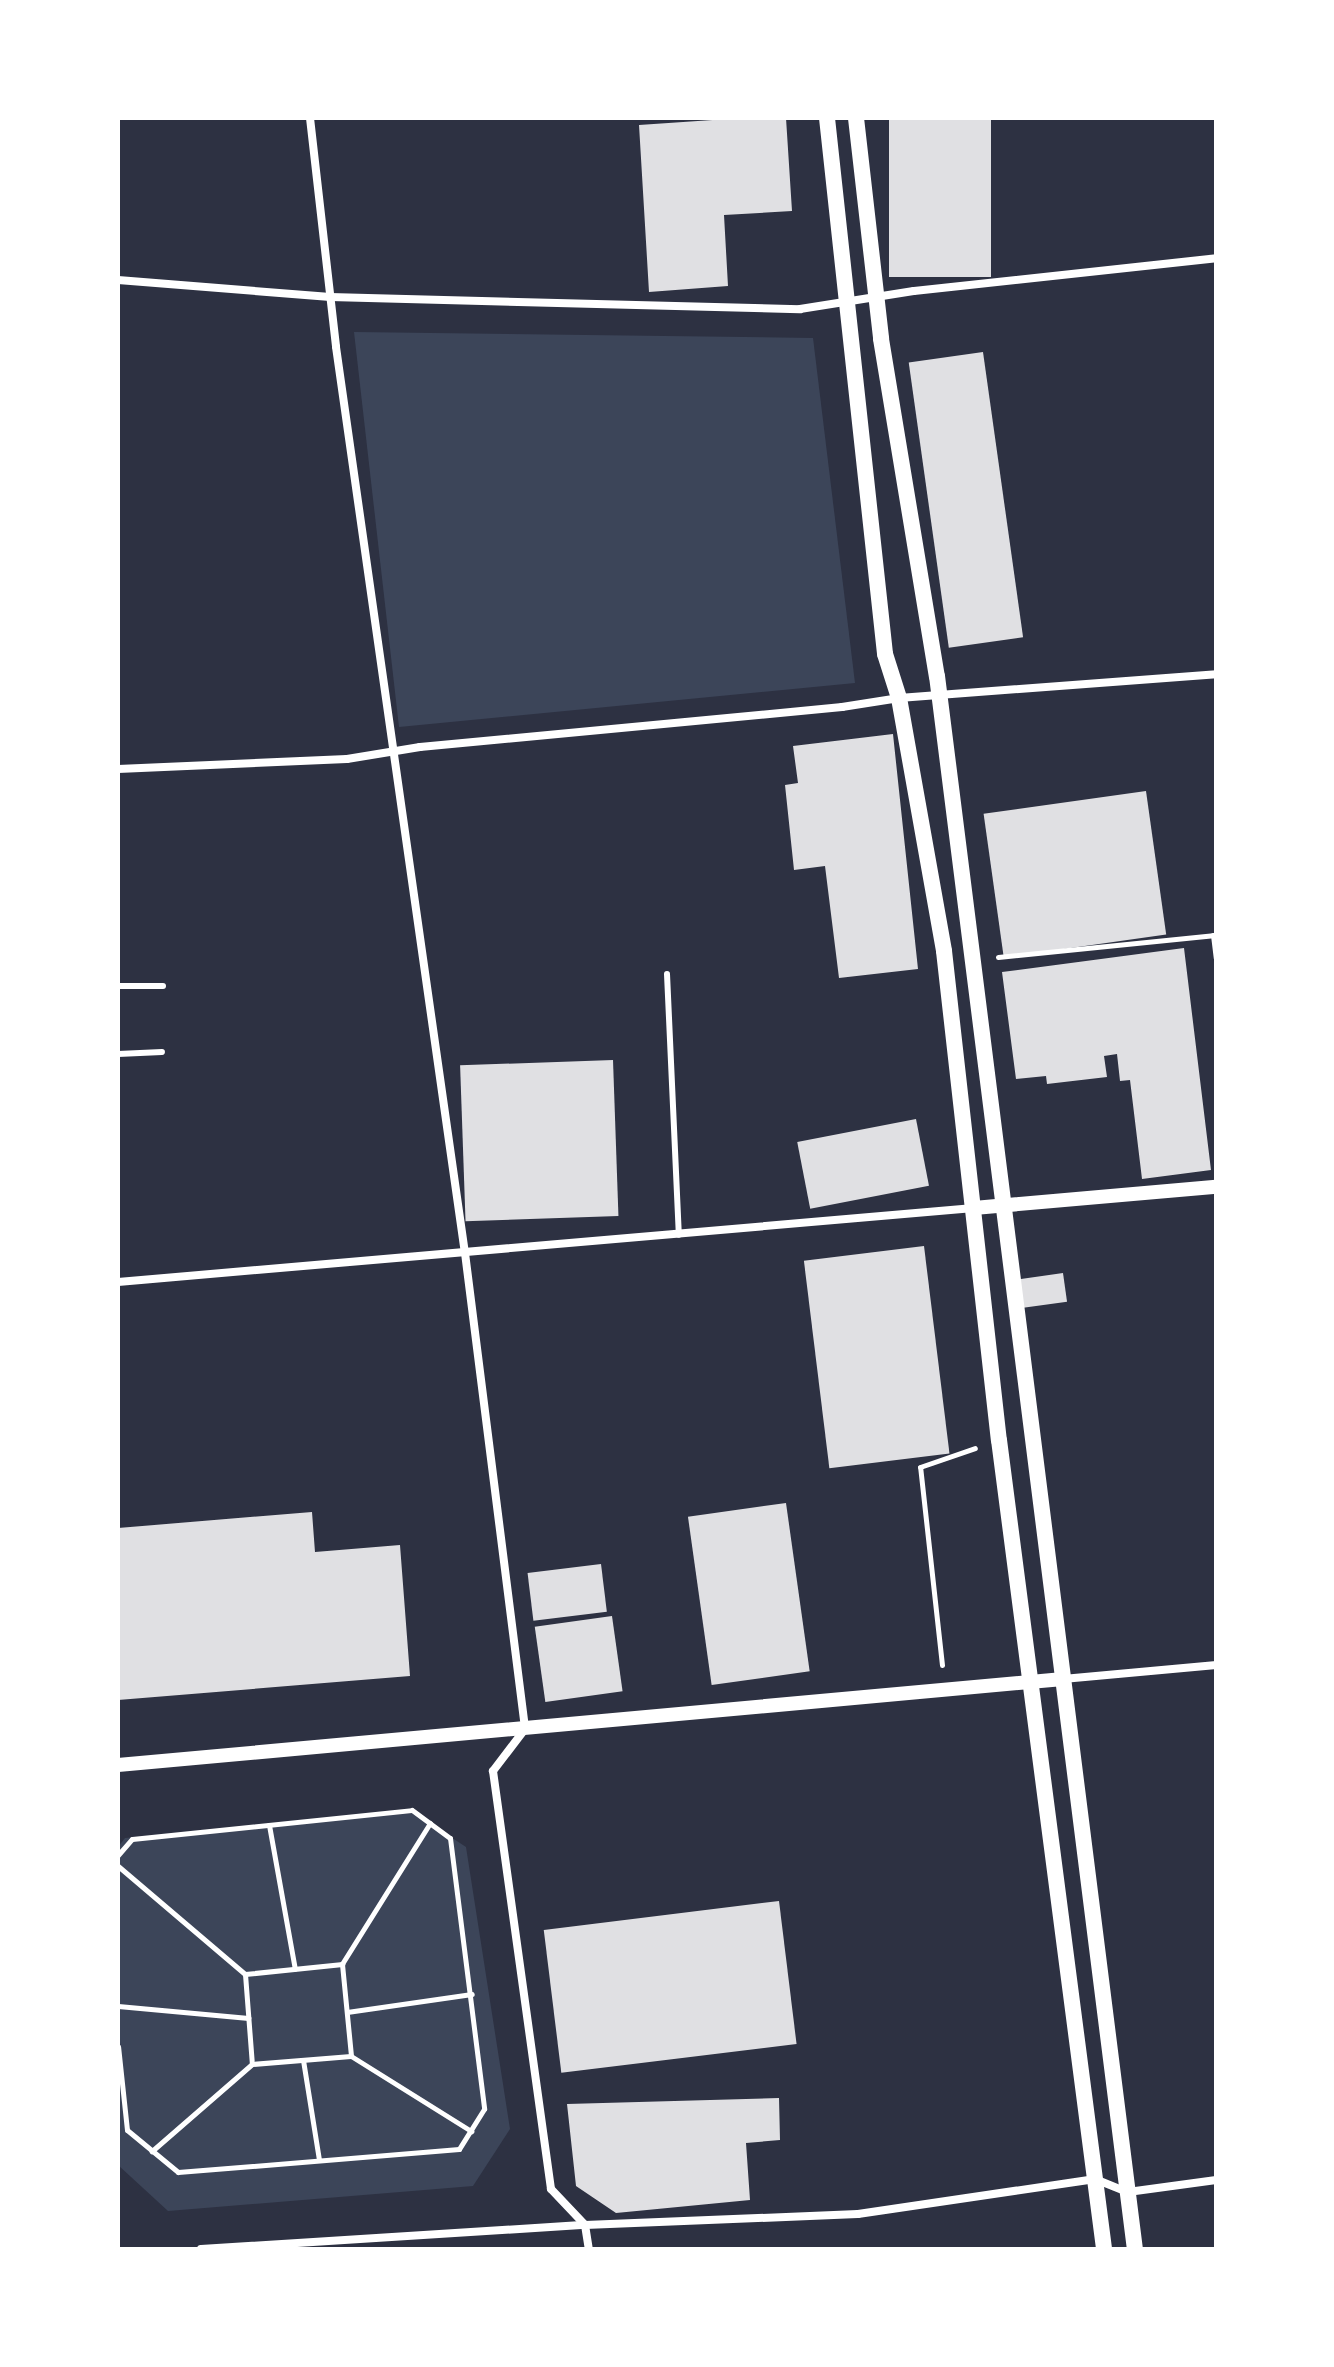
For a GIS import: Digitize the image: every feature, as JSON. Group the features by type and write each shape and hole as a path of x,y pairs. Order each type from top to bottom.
{"main road":[{"path":"827,118 885,654 899,698 944,951 999,1440 1033,1682 1104,2249"},
{"path":"856,118 875,297 937,676 937,697 1135,2249"}],"street":[{"path":"310,118 330,297 465,1253 525,1729 493,1771 551,2189 585,2225 589,2249"},
{"path":"118,280 330,297 800,309 875,297 1216,258"},
{"path":"118,769 347,759 393,750 842,707 899,698 1216,674"},
{"path":"118,1282 1216,1187"},
{"path":"118,1765 1216,1665"},
{"path":"201,2249 585,2225 858,2214 1095,2179 1128,2192 1216,2180"}],"lane":[{"path":"667,974 679,1235"},
{"path":"118,986 163,986"},
{"path":"118,1054 162,1052"}],"path":[{"path":"971,960 1213,935 1216,958"},
{"path":"943,1674 920,1467 999,1440"},
{"path":"118,1855 132,1839 412,1810 450,1838 472,1994 484,2109 459,2149 178,2172 127,2130 118,2046"},
{"path":"351,2056 342,1964 430,1823"},
{"path":"269,1825 295,1969"},
{"path":"118,1866 245,1974 252,2064"},
{"path":"245,1974 342,1964"},
{"path":"347,2012 472,1994"},
{"path":"118,2006 248,2018"},
{"path":"152,2151 252,2064 351,2056 471,2131"},
{"path":"303,2060 319,2160"}],"shaded area":[{"path":"354,332 813,338 855,683 399,727"},
{"path":"414,1813 466,1847 510,2129 473,2186 168,2211 118,2165 118,1847 125,1838"}],"building":[{"path":"786,118 792,211 724,215 728,286 649,292 639,125"},
{"path":"889,118 991,118 991,277 889,277"},
{"path":"983,352 1023,637 949,648 909,362"},
{"path":"893,734 918,969 839,978 825,866 794,870 785,785 798,783 793,746"},
{"path":"1146,791 1166,935 1004,957 984,814"},
{"path":"1184,948 1211,1170 1142,1179 1130,1080 1120,1081 1117,1054 1104,1056 1107,1077 1047,1084 1046,1076 1016,1079 1002,972"},
{"path":"613,1060 618,1216 466,1221 460,1065"},
{"path":"916,1119 929,1186 810,1209 797,1142"},
{"path":"924,1246 949,1453 829,1468 804,1261"},
{"path":"1063,1273 1067,1302 1021,1308 1017,1279"},
{"path":"786,1503 810,1671 712,1685 688,1517"},
{"path":"312,1512 315,1552 400,1545 410,1676 118,1700 118,1528"},
{"path":"601,1564 607,1612 533,1621 528,1573"},
{"path":"612,1616 623,1691 545,1702 535,1627"},
{"path":"779,1901 797,2044 561,2073 544,1930"},
{"path":"779,2098 780,2140 746,2143 750,2200 616,2213 576,2186 567,2104"}]}
